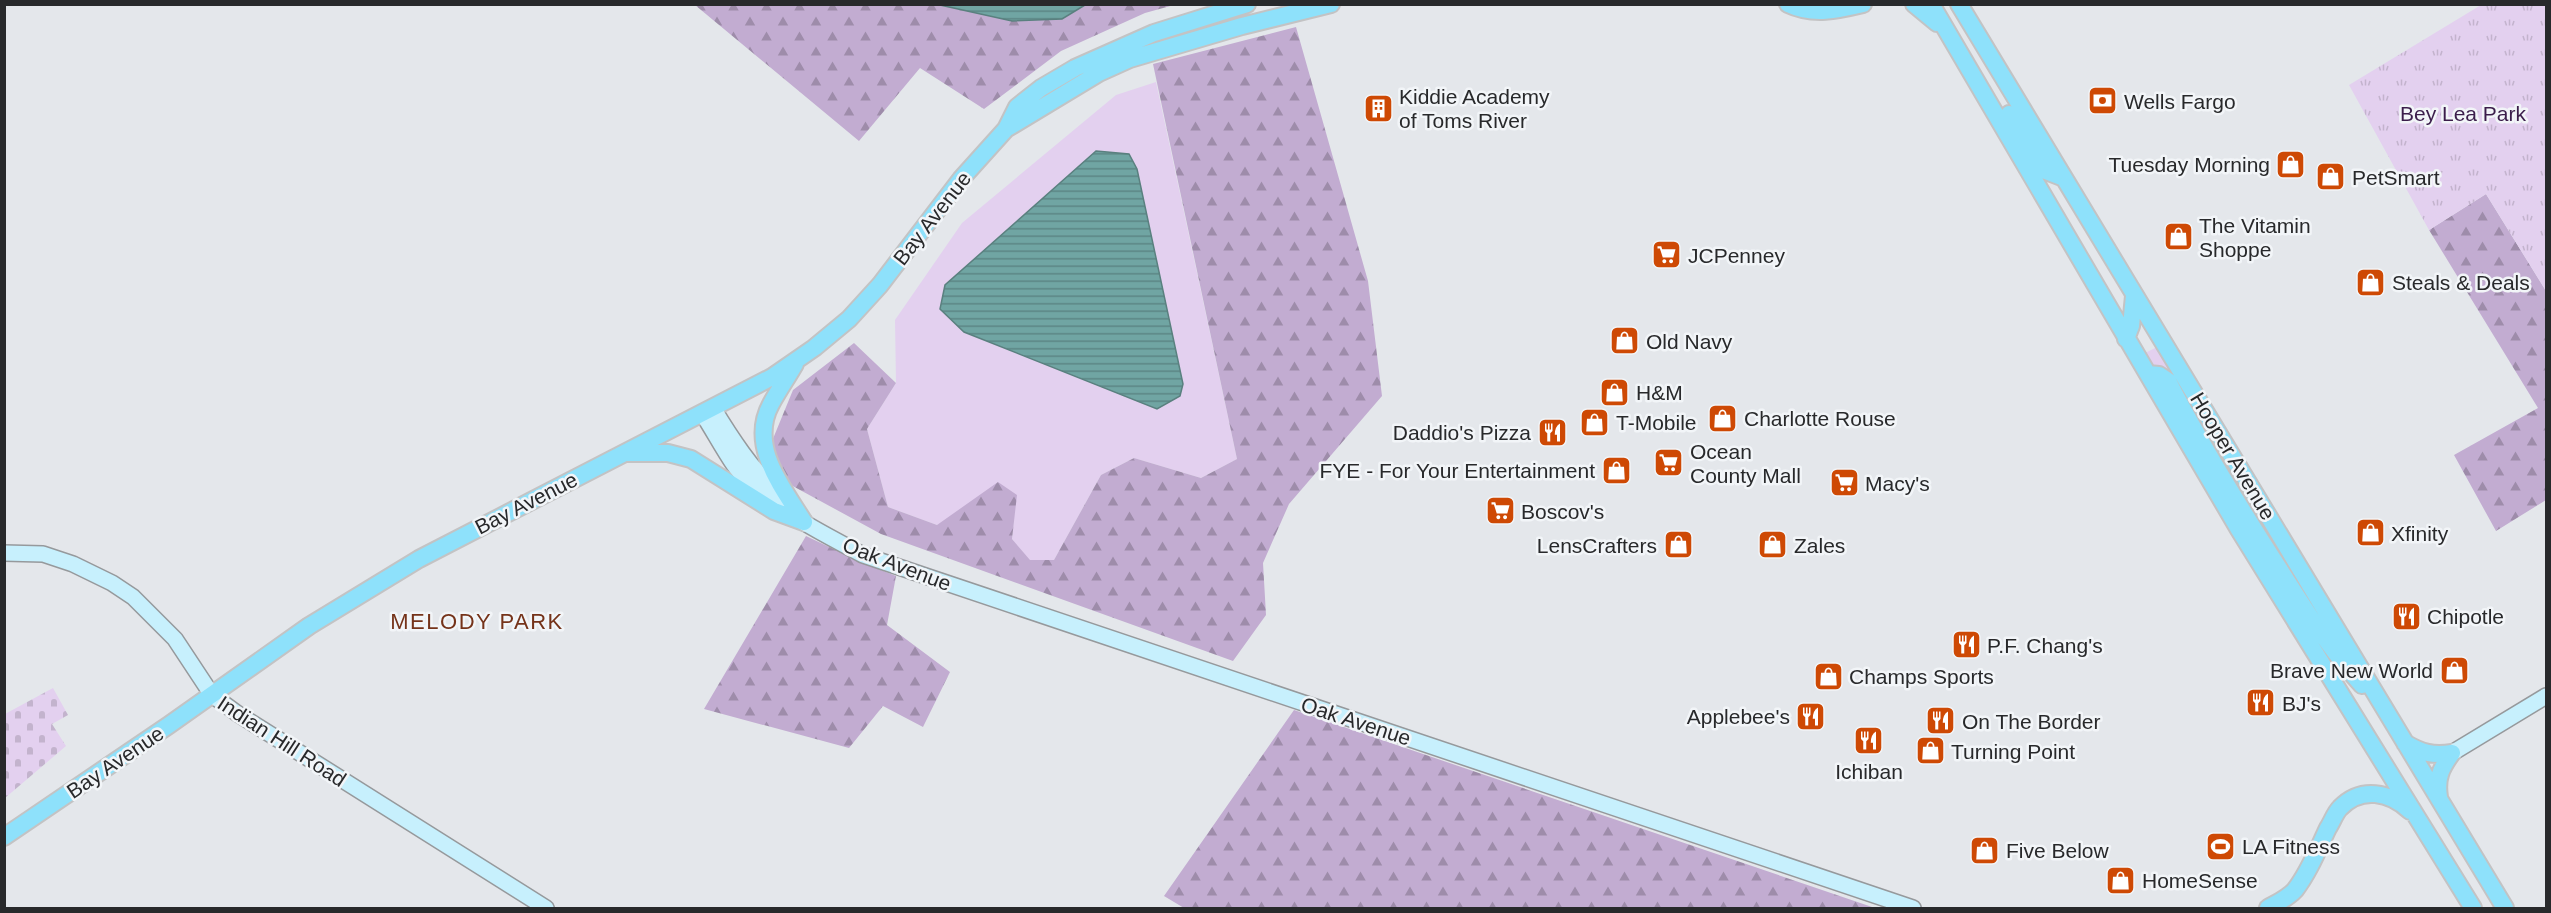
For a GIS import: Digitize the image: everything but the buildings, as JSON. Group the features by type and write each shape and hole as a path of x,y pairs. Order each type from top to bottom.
{"main road":[{"name":"Bay Avenue","path":"5,836 309,626 418,559 772,378 849,319 961,179 1006,129 1017,107 1041,88 1076,68 1154,33 1247,4"},
{"path":"1242,26 1285,4"},
{"name":"Bay Avenue","path":"1006,129 1099,73 1130,59 1242,26 1331,4"},
{"path":"1788,4 1818,11 1835,11 1863,4"},
{"path":"1914,4 1951,37"},
{"name":"Hooper Avenue","path":"1931,4 2244,538 2473,909"},
{"name":"Hooper Avenue","path":"1963,8 2134,296 2225,442 2505,909"},
{"path":"1972,73 1989,82 2039,164 2046,171 2064,178"},
{"path":"2127,339 2131,326 2134,296"},
{"path":"797,361 770,405 763,436 771,468 804,522"},
{"path":"2148,374 2159,375 2168,381 2224,482 2332,650 2384,710"},
{"path":"624,453 668,453 691,459 774,511 804,522"},
{"path":"2404,742 2421,752 2435,756 2452,753"},
{"path":"2440,801 2437,784 2441,768 2452,753"},
{"path":"2268,909 2293,893 2304,877 2338,809 2350,800 2379,793 2398,800 2420,820"}],"street":[{"name":"Oak Avenue","path":"708,410 735,465 754,486 804,522 863,555 1913,909"},
{"name":"Indian Hill Road","path":"4,553 43,554 73,564 133,597 175,639 212,695 274,737 546,909"},
{"path":"2452,753 2547,696"}],"green space":[{"path":"695,5 1174,5 1145,13 1061,51 984,109 920,68 859,141"},
{"name":"Bey Lea Park","path":"2481,5 2546,5 2546,291 2486,194 2429,230 2349,85"},
{"path":"1296,27 1368,281 1382,396 1289,504 1263,563 1266,615 1233,661 881,534 789,484 770,446 793,390 854,343 896,383 867,429 888,507 937,525 998,482 1017,495 1012,539 1030,560 1054,560 1101,475 1134,458 1201,478 1237,459 1153,64"},
{"path":"1156,82 1237,459 1201,478 1134,458 1101,475 1054,560 1029,560 1012,539 1016,495 937,525 888,507 867,429 896,383 895,320 962,223 1116,95"},
{"path":"2486,194 2546,291 2546,500 2496,531 2454,455 2538,408 2429,230"},
{"path":"2157,347 2171,372 2169,374 2152,366 2143,354"},
{"path":"806,536 896,576 887,625 950,672 923,727 883,706 849,748 704,709"},
{"path":"53,688 68,715 52,724 66,746 5,798 5,714"},
{"path":"1294,710 1875,908 1184,908 1164,896"}],"water":[{"path":"1085,4 1062,19 1012,21 940,5"},
{"path":"1096,151 1129,154 1137,169 1183,384 1180,396 1157,409 964,332 940,309 945,285"}],"place":[{"name":"Wells Fargo","path":"2103,101"},
{"name":"Kiddie Academy of Toms River","path":"1378,108"},
{"name":"Tuesday Morning","path":"2291,164"},
{"name":"PetSmart","path":"2331,177"},
{"name":"The Vitamin Shoppe","path":"2178,237"},
{"name":"JCPenney","path":"1667,255"},
{"name":"Steals & Deals","path":"2371,282"},
{"name":"Old Navy","path":"1625,341"},
{"name":"H&M","path":"1615,392"},
{"name":"Charlotte Rouse","path":"1723,418"},
{"name":"T-Mobile","path":"1595,422"},
{"name":"Daddio's Pizza","path":"1552,432"},
{"name":"Ocean County Mall","path":"1669,463"},
{"name":"FYE - For Your Entertainment","path":"1616,470"},
{"name":"Macy's","path":"1844,483"},
{"name":"Boscov's","path":"1500,511"},
{"name":"Xfinity","path":"2370,533"},
{"name":"LensCrafters","path":"1678,545"},
{"name":"Zales","path":"1773,545"},
{"name":"Chipotle","path":"2406,616"},
{"name":"P.F. Chang's","path":"1966,645"},
{"name":"Brave New World","path":"2454,670"},
{"name":"Champs Sports","path":"1828,676"},
{"name":"BJ's","path":"2261,703"},
{"name":"Applebee's","path":"1811,716"},
{"name":"On The Border","path":"1941,721"},
{"name":"Ichiban","path":"1869,740"},
{"name":"Turning Point","path":"1930,751"},
{"name":"LA Fitness","path":"2221,846"},
{"name":"Five Below","path":"1985,850"},
{"name":"HomeSense","path":"2121,880"}],"district":[{"name":"MELODY PARK","path":"477,621"}]}
